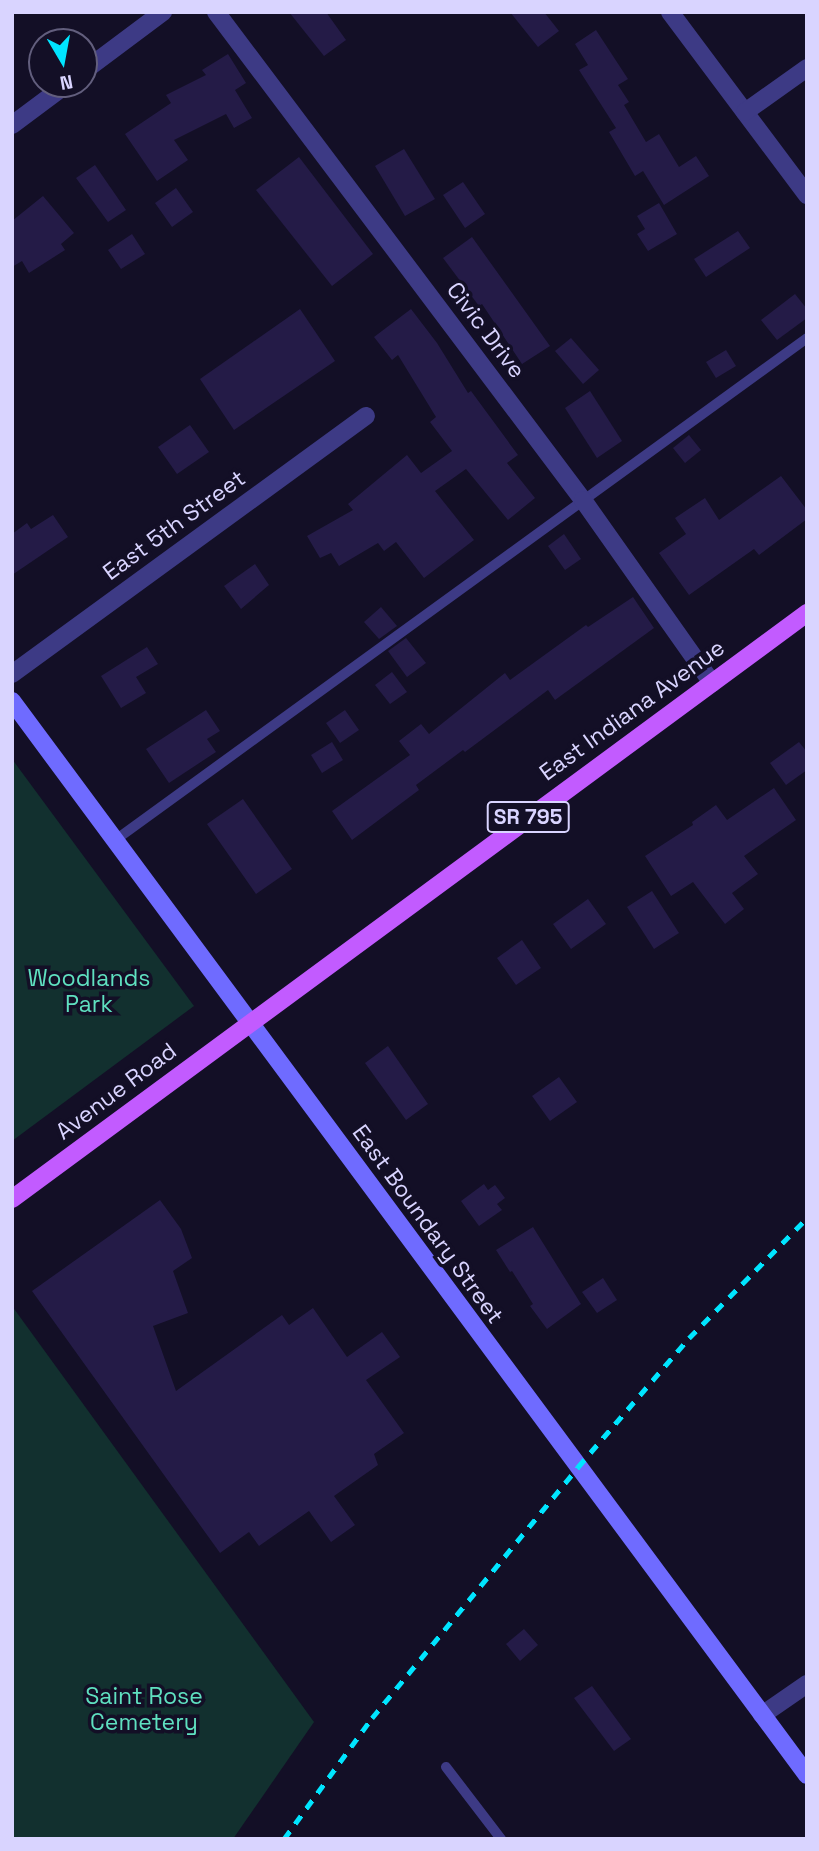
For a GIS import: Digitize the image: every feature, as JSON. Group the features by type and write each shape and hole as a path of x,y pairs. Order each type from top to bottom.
{"main road":[{"name":"East Indiana Avenue","path":"250,1023 807,613"},
{"name":"Avenue Road","path":"12,1199 250,1023"}],"street":[{"path":"98,61 163,12"},
{"name":"Civic Drive","path":"216,12 583,500 712,682"},
{"path":"670,12 807,195"},
{"path":"745,112 807,68"},
{"path":"12,125 48,98"},
{"name":"East 5th Street","path":"12,674 366,416"},
{"name":"East Boundary Street","path":"12,701 807,1776"},
{"path":"762,1715 807,1684"}],"lane":[{"path":"114,841 807,338"},
{"path":"446,1767 501,1839"}],"green space":[{"name":"Woodlands Park","path":"12,759 194,1006 12,1141"},
{"name":"Saint Rose Cemetery","path":"12,1306 314,1722 233,1839 12,1839"}],"building":[{"path":"289,12 326,12 346,40 324,56"},
{"path":"510,12 544,12 559,31 538,47"},
{"path":"596,30 628,79 618,85 629,102 624,105 646,142 659,134 679,167 696,156 709,176 664,205 643,171 635,176 609,132 616,128 579,70 588,65 575,44"},
{"path":"228,54 246,83 235,90 252,118 234,128 226,114 174,140 188,160 157,181 125,134 171,103 166,95 206,75 202,70"},
{"path":"404,149 435,199 405,216 375,166"},
{"path":"299,157 373,254 332,286 256,190"},
{"path":"95,165 126,210 108,222 76,178"},
{"path":"463,182 485,214 465,228 443,195"},
{"path":"176,188 193,212 172,227 155,203"},
{"path":"43,196 74,233 61,244 65,250 29,273 22,261 12,267 12,221"},
{"path":"659,203 677,234 648,251 637,234 645,229 637,216"},
{"path":"738,231 750,248 706,277 694,259"},
{"path":"132,234 145,254 121,269 108,250"},
{"path":"472,237 550,346 522,364 482,304 479,306 443,258"},
{"path":"795,294 807,309 807,318 777,340 761,320"},
{"path":"300,309 335,361 234,430 200,379"},
{"path":"411,309 437,343 468,393 471,391 518,455 507,463 535,498 508,520 466,469 435,491 474,540 424,578 396,542 384,551 378,543 339,566 331,553 320,558 307,536 353,510 348,504 407,455 421,473 452,451 430,422 436,417 398,355 392,360 374,337"},
{"path":"571,338 599,370 583,384 555,351"},
{"path":"726,350 736,366 716,378 706,362"},
{"path":"590,391 622,441 597,458 565,408"},
{"path":"190,425 209,452 177,474 158,447"},
{"path":"689,435 701,450 685,463 673,448"},
{"path":"781,476 807,510 807,519 759,555 754,549 689,595 659,553 686,534 675,518 705,498 719,520"},
{"path":"53,515 68,537 12,575 12,534 27,523 31,529"},
{"path":"564,534 581,559 565,570 548,546"},
{"path":"255,564 269,585 241,609 224,586"},
{"path":"633,597 654,628 555,700 548,690 416,785 419,790 352,840 332,811 410,755 399,741 421,724 429,734 505,673 510,680 586,625 588,627"},
{"path":"381,607 397,626 379,639 364,622"},
{"path":"406,638 426,663 407,677 388,651"},
{"path":"147,647 158,664 136,677 146,693 121,708 101,676"},
{"path":"392,672 407,692 390,704 375,685"},
{"path":"206,710 220,731 207,739 216,752 169,783 146,749"},
{"path":"345,710 359,730 340,743 326,723"},
{"path":"332,742 343,760 322,773 311,755"},
{"path":"799,742 807,752 807,770 786,785 770,763"},
{"path":"774,788 796,820 744,856 758,874 732,893 744,909 725,924 693,882 671,896 645,856 693,825 692,822 716,805 727,820"},
{"path":"243,799 292,869 256,894 207,824"},
{"path":"652,891 679,933 654,949 627,907"},
{"path":"588,899 606,924 571,949 553,924"},
{"path":"522,940 541,968 516,985 497,958"},
{"path":"388,1046 428,1104 406,1120 365,1063"},
{"path":"559,1077 577,1102 550,1121 532,1096"},
{"path":"484,1184 488,1190 495,1185 505,1198 497,1204 502,1210 479,1226 461,1201"},
{"path":"160,1200 181,1229 192,1258 173,1271 188,1313 153,1326 176,1391 282,1315 289,1325 313,1308 347,1357 382,1332 400,1357 366,1380 404,1433 374,1454 378,1465 334,1496 355,1525 331,1542 309,1511 259,1546 249,1532 220,1553 32,1291"},
{"path":"533,1227 581,1304 547,1329 496,1250"},
{"path":"603,1278 617,1300 597,1313 582,1292"},
{"path":"524,1629 538,1645 520,1661 506,1644"},
{"path":"592,1686 631,1739 614,1751 574,1698"}],"railway":[{"path":"284,1839 372,1718 578,1467 689,1338 807,1218"}]}
